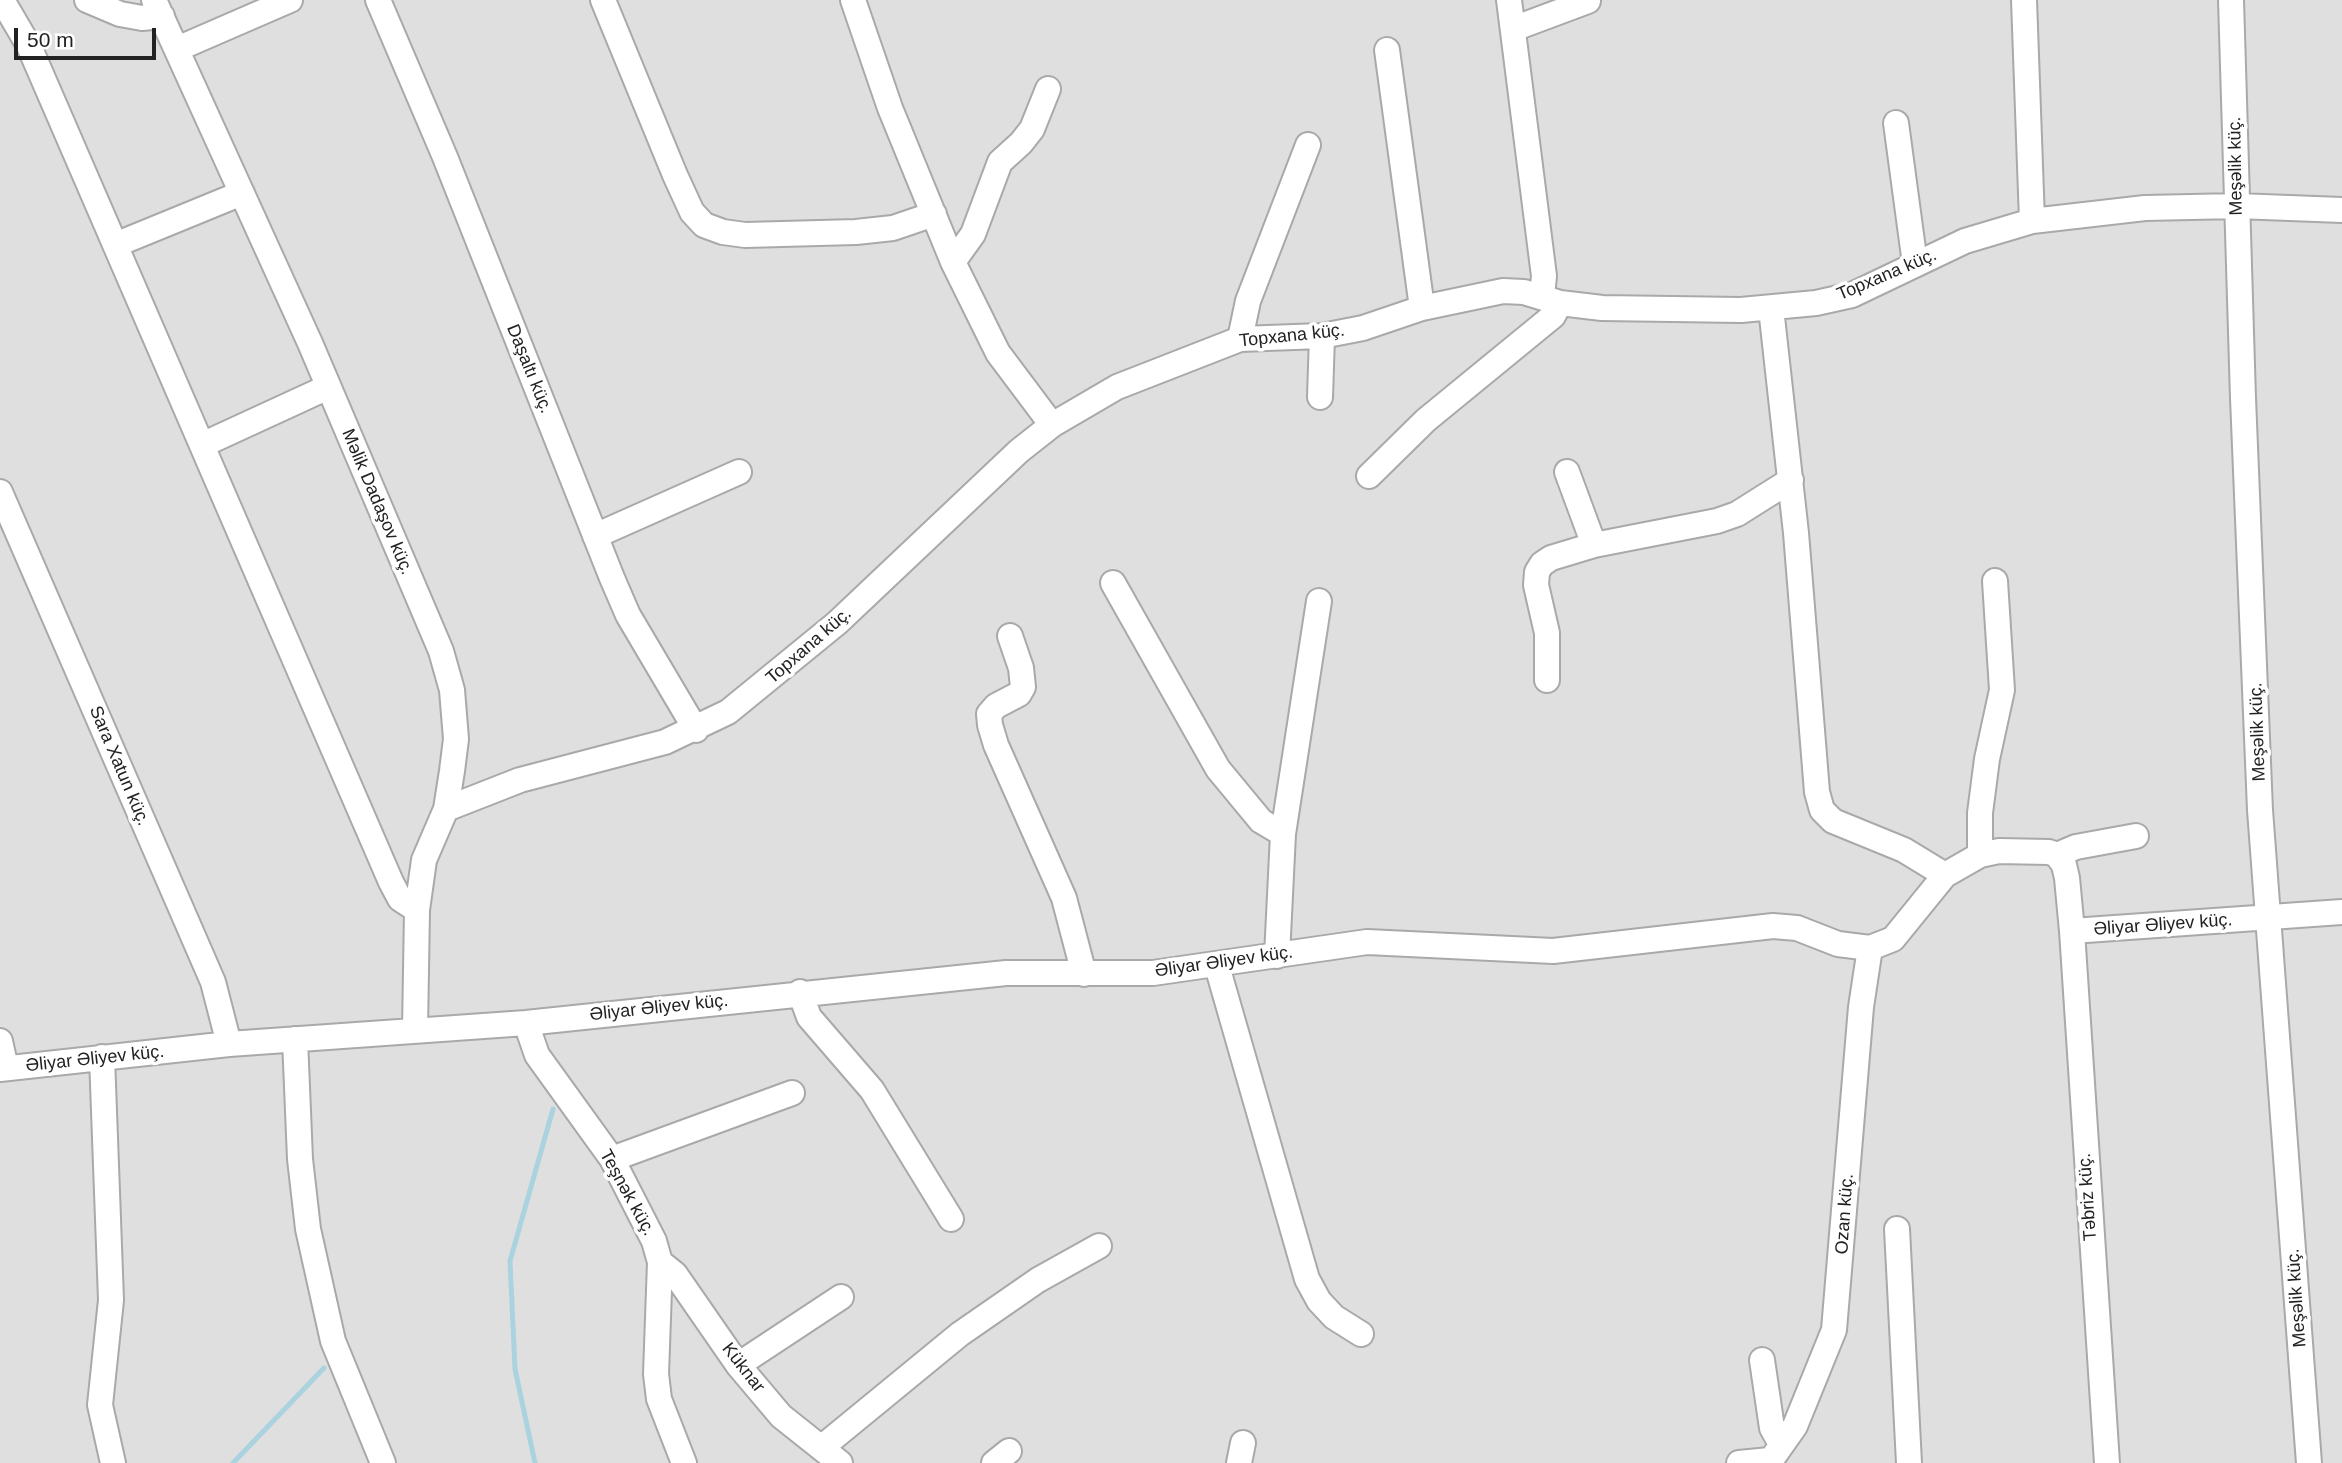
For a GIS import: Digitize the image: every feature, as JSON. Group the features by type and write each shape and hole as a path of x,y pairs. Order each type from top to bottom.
{"street":[{"path":"2,0 29,46 391,882 400,899 417,910"},
{"path":"88,0 120,15 142,18 158,8"},
{"path":"177,49 290,0"},
{"name":"Daşaltı küç.","path":"378,0 445,157 628,615 696,730"},
{"path":"603,0 674,175 692,212 704,225 745,235 856,232 893,228 934,214"},
{"path":"853,0 871,58 953,262 998,353 1052,425"},
{"path":"1369,476 1426,420 1553,316 1544,275 1509,0"},
{"path":"2024,0 2032,221"},
{"name":"Meşəlik küç.","path":"2231,0 2260,810 2309,1463"},
{"path":"1513,29 1588,1"},
{"name":"Məlik Dadaşov küç.","path":"158,8 328,387 441,651 452,690 456,739 446,808 424,860 417,910 415,1030"},
{"path":"1387,50 1422,308"},
{"path":"953,262 973,234 999,162 1021,143 1032,129 1048,89"},
{"path":"1896,123 1915,264"},
{"path":"1240,339 1248,301 1308,145"},
{"path":"115,244 242,193"},
{"name":"Topxana küç.","path":"446,808 520,780 665,742 696,730 728,712 837,623 1019,451 1052,425 1117,387 1240,339 1322,336 1363,328 1422,308 1503,291 1630,308 1772,308 1816,303 1852,295 1965,241 2032,221 2145,208 2237,206 2342,210"},
{"path":"1772,308 1791,480 1817,792 1822,810 1833,821 1904,850 1945,875"},
{"path":"1320,397 1322,336"},
{"path":"202,446 328,387"},
{"path":"595,536 739,472"},
{"path":"1567,472 1594,545"},
{"path":"1548,680 1547,633 1536,585 1537,572 1551,558 1594,545 1717,522 1737,514 1791,480"},
{"name":"Sara Xatun küç.","path":"0,492 213,982 229,1044"},
{"path":"1980,855 1980,813 1987,759 2002,690 1995,580"},
{"path":"1113,583 1218,769 1261,821 1283,834"},
{"path":"1276,956 1283,834 1319,601"},
{"path":"1010,636 1021,668 1023,687 1019,694 996,706 989,714 990,725 996,745 1064,898 1084,974"},
{"path":"1870,948 1893,939 1945,875 1980,855 2023,851 2057,855 2087,845 2136,836"},
{"name":"Əliyar Əliyev küç.","path":"2057,855 2064,865 2067,878 2072,931 2342,912"},
{"name":"Əliyar Əliyev küç.","path":"3,1068 229,1044 526,1023 800,992 1006,973 1153,973 1217,966 1367,942 1571,950 1773,926 1797,928 1838,944 1870,948"},
{"name":"Təbriz küç.","path":"2072,931 2107,1463"},
{"name":"Ozan küç.","path":"1773,1456 1805,1405 1834,1331 1861,1007 1870,948"},
{"path":"1217,966 1307,1279 1319,1301 1334,1317 1361,1334"},
{"path":"800,992 809,1017 872,1090 951,1219"},
{"name":"Teşnək küç.","path":"526,1023 537,1055 612,1159 654,1241 660,1262 656,1374 666,1423 684,1463"},
{"path":"295,1039 300,1159 308,1230 333,1341 383,1463"},
{"path":"0,1041 3,1068"},
{"path":"102,1058 111,1300 100,1405 113,1463"},
{"path":"612,1159 792,1093"},
{"path":"1898,1229 1909,1463"},
{"path":"821,1448 960,1334 1038,1280 1099,1246"},
{"name":"Küknar","path":"660,1262 675,1274 738,1365 781,1416 840,1463"},
{"path":"738,1365 841,1297"},
{"path":"1739,1463 1773,1456 1772,1428 1762,1360"}],"shaded area":[{"path":"0,0 2342,0 2342,1463 0,1463"}],"waterway":[{"path":"535,1463 515,1369 510,1261 553,1109"},
{"path":"233,1463 324,1368"}]}
